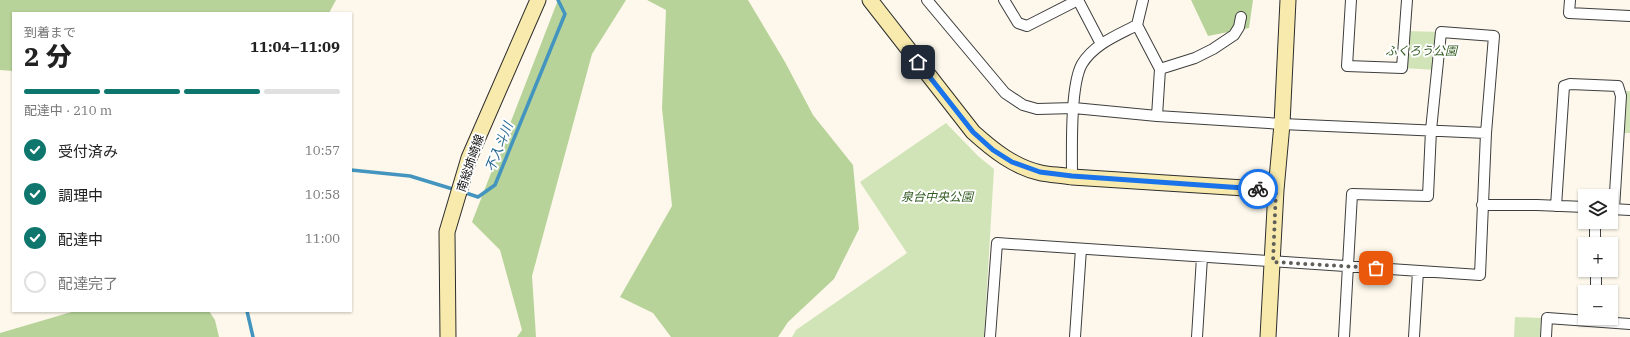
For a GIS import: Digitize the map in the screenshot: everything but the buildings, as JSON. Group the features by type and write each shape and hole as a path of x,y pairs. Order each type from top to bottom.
{"street":[{"name":"南総姉崎線","path":"448,337 447,232 469,158 538,0"},
{"path":"870,0 973,132 993,150 1012,162 1040,172 1072,176 1276,190"},
{"path":"927,0 1005,93 1023,105 1037,109 1074,108 1157,116 1282,124 1486,133"},
{"path":"1004,0 1018,23 1027,26 1078,0 1101,44"},
{"path":"1143,0 1137,25 1160,69 1157,116"},
{"path":"1268,337 1276,190 1282,124 1288,0"},
{"path":"1351,0 1347,66 1402,68 1407,0"},
{"path":"1570,0 1569,13 1630,16"},
{"path":"1160,69 1195,58 1213,49 1234,35 1239,27 1241,17"},
{"path":"1072,176 1076,82 1082,64 1101,44 1137,25"},
{"path":"990,337 996,243 1273,262 1348,266 1480,275 1486,133 1494,36 1441,32 1431,130 1428,196 1352,194 1348,266 1344,337"},
{"path":"1556,206 1564,86 1570,84 1618,86 1621,96 1614,189"},
{"path":"1482,205 1578,208"},
{"path":"1618,209 1630,210"},
{"path":"1075,337 1081,249"},
{"path":"1197,337 1202,257"},
{"path":"1414,337 1418,271"},
{"path":"1546,337 1547,318 1578,319"},
{"path":"1618,323 1630,324"}],"green space":[{"path":"0,0 336,0 330,12 12,12 12,71 0,70"},
{"path":"558,0 626,0 592,54 532,276 536,337 517,337 522,330 500,250 472,222"},
{"path":"647,0 748,0 785,62 813,115 853,165 859,229 834,279 788,322 778,337 671,337 653,313 620,297 672,206 662,108 666,10"},
{"path":"1191,0 1253,0 1249,28 1208,36"},
{"name":"ふくろう公園","path":"1405,31 1441,32 1437,70 1402,68"},
{"path":"1624,91 1630,91 1630,133 1622,133"},
{"name":"泉台中央公園","path":"946,123 978,156 994,169 984,337 792,337 796,330 907,253 860,182"},
{"path":"72,312 210,312 215,320 219,337 0,337 0,333"},
{"path":"1515,317 1541,318 1540,337 1514,337"}],"waterway":[{"name":"不入斗川","path":"463,192 478,197 495,185 565,14 558,0"},
{"name":"不入斗川","path":"352,170 410,176 456,190"},
{"name":"不入斗川","path":"247,312 253,337"}],"way so far":[{"path":"1258,189 1276,190 1273,262 1376,268"}],"route":[{"path":"918,62 973,132 993,150 1012,162 1040,172 1072,176 1258,189"}]}
